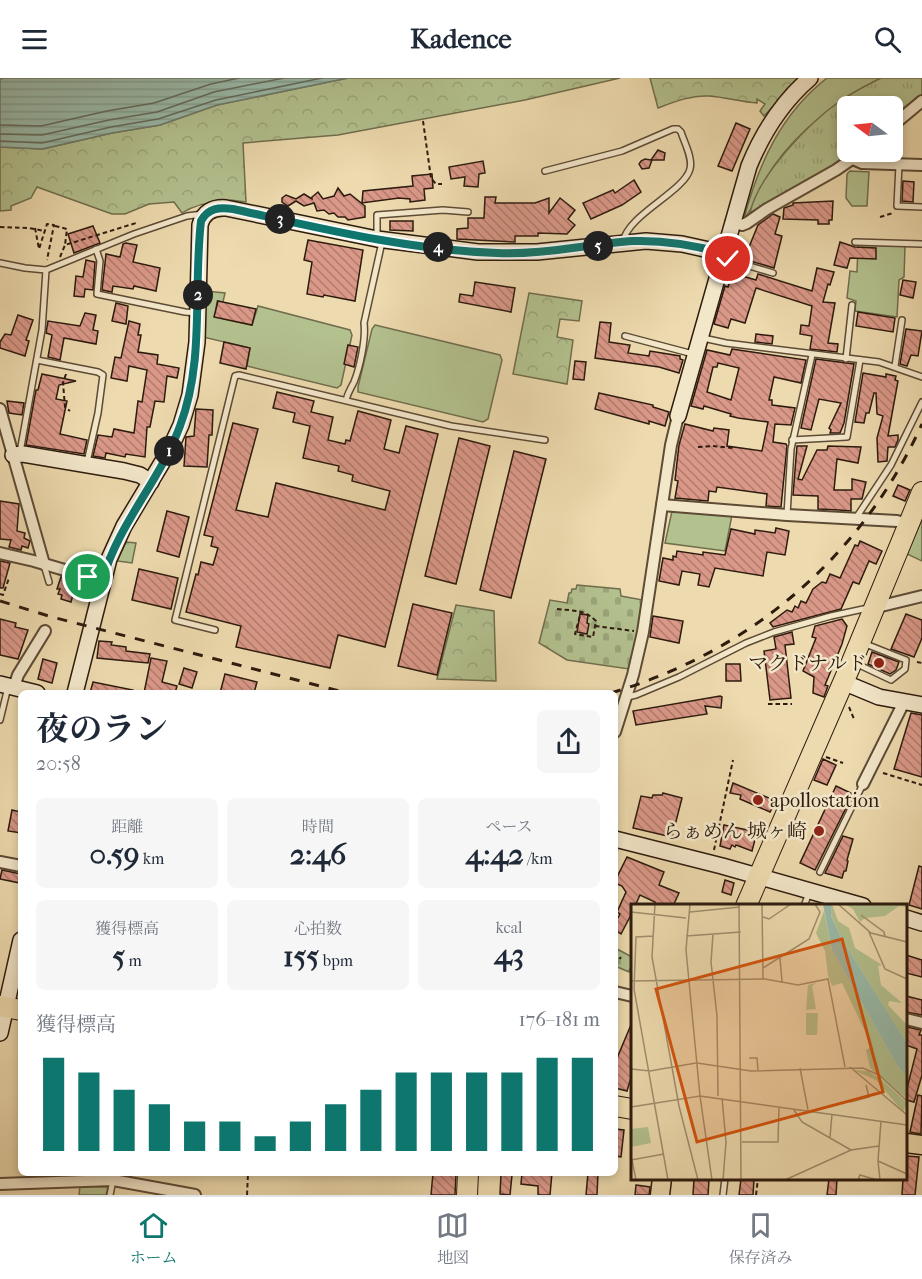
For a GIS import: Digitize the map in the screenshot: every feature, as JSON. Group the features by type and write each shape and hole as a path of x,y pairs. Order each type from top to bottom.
{"highway":[{"path":"747,904 922,492"},
{"path":"467,1195 468,1176"}],"main road":[{"path":"907,1143 922,1145"},
{"path":"660,1195 662,1180"}],"street":[{"path":"618,723 643,632 673,437 745,177 759,143 784,105 810,78"},
{"path":"903,117 922,101"},
{"path":"732,222 742,225 747,223 845,162"},
{"path":"861,162 922,165"},
{"path":"76,690 102,581 118,537 176,435 187,403 195,362 200,230 205,214 216,208 233,209 380,239 500,254 562,250 623,242 668,242 697,246 722,255"},
{"path":"0,409 17,455 44,564"},
{"path":"17,455 132,473 151,482"},
{"path":"662,505 897,521 908,524"},
{"path":"0,553 102,581"},
{"path":"873,608 922,596"},
{"path":"7,685 18,675 45,631"},
{"path":"843,682 879,697 922,705"},
{"path":"7,685 26,690"},
{"path":"863,784 904,702"},
{"path":"618,840 856,904"},
{"path":"0,862 18,865"},
{"path":"907,918 922,923"},
{"path":"0,1033 9,1008 18,957"},
{"path":"907,1019 922,1023"},
{"path":"0,1184 113,1180 195,1195"}],"lane":[{"path":"545,171 622,151 672,129 678,129 690,160 689,171 627,230 623,242"},
{"path":"899,165 897,206 922,207"},
{"path":"346,400 348,390 354,382 366,334 364,323 380,239 377,215 442,210 468,212"},
{"path":"0,262 46,270 187,216 205,214"},
{"path":"855,242 922,244"},
{"path":"96,249 100,261 97,294 198,313"},
{"path":"722,255 773,273"},
{"path":"17,455 42,330 46,270"},
{"path":"846,359 852,305"},
{"path":"895,366 902,320"},
{"path":"625,336 695,355"},
{"path":"700,338 895,366 922,377"},
{"path":"787,515 792,440 812,355"},
{"path":"37,360 98,372 103,375 86,465"},
{"path":"792,440 848,436 860,360"},
{"path":"215,630 175,620 235,376 239,375 451,426 545,440"},
{"path":"856,518 891,465 922,402"},
{"path":"44,564 49,582"},
{"path":"627,697 668,682 774,632 831,616 873,608"},
{"path":"851,662 891,680 905,669 907,663 904,659 859,641"},
{"path":"0,720 7,685"},
{"path":"820,872 863,784"},
{"path":"805,904 810,891"},
{"path":"110,1195 113,1180"},
{"path":"723,1195 724,1180"}],"path":[{"path":"423,122 431,178 436,183 442,184"},
{"path":"880,217 893,213 897,206"},
{"path":"35,228 39,249 48,222 67,229 65,245 60,257 55,261"},
{"path":"65,245 136,223"},
{"path":"49,261 47,259 55,226"},
{"path":"0,227 35,228 45,231"},
{"path":"67,366 63,383 65,407 70,411"},
{"path":"699,447 733,448"},
{"path":"0,594 3,595 9,578"},
{"path":"557,609 581,612 588,613 596,621 593,637 575,634 581,612"},
{"path":"595,626 643,632"},
{"path":"917,662 922,663"},
{"path":"848,703 854,719"},
{"path":"768,704 792,704"},
{"path":"825,757 843,763"},
{"path":"714,853 732,760"},
{"path":"883,773 922,785"},
{"path":"618,961 621,957"},
{"path":"247,1195 248,1176"},
{"path":"756,1195 758,1180"}],"green space":[{"path":"348,78 620,78 525,100 338,135 243,143 246,202 231,200 230,203 205,203 182,213 174,202 149,204 125,214 112,214 37,187 31,198 11,206 11,210 0,211 0,147 43,149 112,133 160,125 217,105"},
{"path":"650,78 800,78 764,116 760,111 765,104 757,99 757,103 702,96 683,99 658,108"},
{"path":"827,78 881,78 849,96 837,96 837,105 795,140 774,166 752,208 744,218 757,178 774,141 784,124 811,92"},
{"path":"881,78 922,78 922,95 903,111 903,96 848,96"},
{"path":"837,104 839,162 750,213 763,183 786,151"},
{"path":"850,171 869,172 867,206 852,206 846,198 847,174"},
{"path":"858,245 905,246 904,277 899,280 897,317 855,311 856,301 847,298 850,271 857,272"},
{"path":"205,291 225,293 223,302 217,301 215,317 252,325 258,306 350,330 352,335 341,385 337,388 247,366 250,348 203,337"},
{"path":"529,293 582,301 579,321 560,319 557,337 573,340 567,384 513,374"},
{"path":"375,325 500,355 502,360 488,419 483,422 358,392 372,329"},
{"path":"672,511 732,515 725,551 665,543"},
{"path":"922,519 922,561 907,554"},
{"path":"126,542 136,543 132,563 117,561"},
{"path":"577,585 620,589 621,596 643,600 629,669 567,660 539,643 550,600 567,603 569,593 572,589 576,589"},
{"path":"456,605 494,611 496,681 437,679"},
{"path":"618,950 631,956 629,972 618,967"},
{"path":"80,1186 108,1187 106,1195 79,1195"}],"water":[{"path":"348,78 217,105 160,125 42,149 0,147 0,79"}],"building":[{"path":"736,123 750,129 732,171 718,166"},
{"path":"658,150 665,153 664,160 652,160 649,168 642,169 639,164 641,161 651,160"},
{"path":"483,161 485,173 479,174 478,187 464,186 465,177 451,179 449,167"},
{"path":"432,174 433,188 424,189 425,200 410,202 410,199 399,198 362,203 363,191 413,186 412,176"},
{"path":"634,180 641,192 622,205 591,219 583,203 613,190 615,193"},
{"path":"903,181 914,182 913,202 902,201"},
{"path":"338,188 344,196 350,194 365,206 365,217 348,220 324,210 317,211 314,203 304,206 296,201 288,206 282,202 282,198 286,195 296,199 304,194 312,199 318,192 323,199 334,196"},
{"path":"485,197 496,197 495,203 535,203 549,198 549,213 560,198 575,210 568,219 575,225 567,234 538,233 538,236 515,236 515,242 457,239 457,229 468,228 468,218 484,218"},
{"path":"833,201 832,220 829,220 829,224 818,224 818,220 783,219 784,208 793,203"},
{"path":"773,214 780,217 775,234 782,236 774,268 734,256 739,244 749,247 758,225"},
{"path":"390,221 413,221 413,231 390,230"},
{"path":"93,226 100,243 74,253 68,234"},
{"path":"308,240 363,250 355,301 307,294 312,262 304,260"},
{"path":"840,242 855,247 876,248 876,259 850,258 847,268 834,265"},
{"path":"123,244 137,245 133,262 160,268 156,291 134,286 133,289 113,286 112,292 102,290 106,254 120,257"},
{"path":"86,260 95,262 93,290 85,289 84,297 74,296 76,276 83,277"},
{"path":"817,268 834,272 823,302 835,303 828,343 838,344 837,352 810,349 812,336 800,334 801,325 809,326 812,306 756,288 745,323 731,319 728,328 714,324 725,286 728,287 732,273 756,280 758,274 812,291"},
{"path":"903,280 916,282 913,298 900,295"},
{"path":"475,282 515,288 511,312 459,302 460,294 473,296"},
{"path":"218,301 256,309 252,325 214,317"},
{"path":"116,303 128,306 126,324 112,321"},
{"path":"858,312 895,318 893,332 856,326"},
{"path":"85,313 96,315 93,330 98,331 96,344 64,338 60,360 48,357 52,335 46,333 48,321 80,326"},
{"path":"18,315 33,320 26,340 29,341 25,356 0,348 0,342 5,334 11,335"},
{"path":"129,321 140,324 138,352 158,355 157,364 179,368 177,378 167,376 164,402 155,401 150,427 147,427 145,457 126,454 125,457 106,453 105,458 93,456 98,435 112,437 114,429 134,433 138,401 142,402 147,370 129,366 127,381 111,378 115,357 121,358"},
{"path":"600,322 611,323 609,342 630,345 628,353 649,356 650,351 680,356 683,360 679,373 659,367 595,358"},
{"path":"906,329 922,331 918,356 911,355 907,366 900,364"},
{"path":"756,334 773,336 772,344 755,342"},
{"path":"224,342 250,348 246,369 220,363"},
{"path":"348,345 358,347 354,367 344,364"},
{"path":"732,349 806,360 801,383 774,377 769,400 772,400 772,405 795,408 791,425 775,424 773,442 787,446 781,507 766,506 767,494 717,487 716,492 709,491 708,501 675,498 679,445 685,424 713,431 714,428 729,430 727,446 762,451 768,422 730,416 731,414 704,406 703,409 691,406 707,350 730,355","holes":["718,363 739,368 731,400 707,392 713,367 717,367"]},
{"path":"816,359 854,364 844,423 840,433 830,433 829,428 841,403 819,399 811,430 801,428"},
{"path":"575,361 586,362 584,380 573,379"},
{"path":"863,373 886,377 886,374 896,376 895,380 898,381 888,436 898,435 898,440 895,447 888,447 887,461 878,462 877,438 883,416 877,414 876,393 874,393 869,413 866,413 864,423 855,422"},
{"path":"42,374 76,381 59,385 56,399 67,401 60,434 87,440 84,454 26,445 36,390 38,390"},
{"path":"277,392 314,401 311,412 333,417 328,440 345,444 346,440 350,441 358,411 391,420 384,449 399,453 406,426 438,434 385,647 338,635 330,668 236,647 241,626 186,612 201,562 213,565 218,548 211,546 213,537 204,535 233,423 258,429 236,510 268,517 276,483 385,510 390,491 352,481 353,475 338,471 339,466 303,458 310,426 293,422 295,413 273,408"},
{"path":"599,393 653,405 653,407 669,412 665,426 649,421 649,424 595,409"},
{"path":"7,401 24,403 22,415 9,413"},
{"path":"196,409 213,410 207,467 184,466 186,437 194,436"},
{"path":"459,438 490,446 456,584 425,576"},
{"path":"797,446 807,446 798,479 802,480 817,450 827,450 828,446 861,447 858,463 837,459 834,490 852,490 852,479 866,482 862,499 851,499 851,511 818,509 818,496 793,495"},
{"path":"514,451 546,459 511,598 480,590"},
{"path":"898,485 910,490 905,501 893,496"},
{"path":"0,501 19,504 17,531 25,533 24,538 30,541 28,548 22,546 21,550 9,547 11,540 0,539"},
{"path":"167,511 189,517 179,557 157,551"},
{"path":"776,528 789,531 785,555 767,552 763,576 715,568 709,587 698,585 700,574 682,571 679,585 659,581 663,558 673,560 677,551 703,555 703,552 725,555 731,529 755,534 755,530 775,533"},
{"path":"860,541 882,551 876,564 869,561 859,584 853,582 841,609 773,627 770,623 787,610 792,612 795,606 798,608 801,601 806,603 813,589 822,582 826,583 830,574 840,578 855,545 858,546"},
{"path":"0,561 10,563 3,588 0,588"},
{"path":"139,569 178,578 171,609 132,600"},
{"path":"61,577 85,585 83,593 74,591 71,602 61,599 62,595 58,594 60,589 57,589"},
{"path":"413,604 452,613 437,675 398,666"},
{"path":"580,614 588,615 587,634 577,632"},
{"path":"906,614 922,620 922,638 914,657 891,649"},
{"path":"653,616 683,621 679,643 650,637"},
{"path":"0,619 16,623 15,627 28,630 18,659 0,655"},
{"path":"842,619 847,626 825,685 828,686 824,697 813,693 814,677 803,671 816,638 812,637 815,626"},
{"path":"792,632 794,644 785,645 791,698 770,700 764,651 776,649 774,637"},
{"path":"99,641 112,642 111,645 126,647 126,651 150,654 148,663 97,658"},
{"path":"872,652 899,662 896,670 890,674 868,664"},
{"path":"151,658 167,661 162,682 177,686 176,690 145,690"},
{"path":"43,659 57,663 52,683 38,679"},
{"path":"726,664 740,664 741,681 726,681"},
{"path":"184,668 197,672 192,688 179,684"},
{"path":"225,674 257,682 255,690 221,690"},
{"path":"93,682 133,690 91,690"},
{"path":"722,697 721,708 705,706 707,714 636,725 633,711"},
{"path":"911,713 922,715 922,777 894,769"},
{"path":"823,759 836,765 827,785 814,780"},
{"name":"apollostation","path":"733,783 776,801 770,812 740,799 741,795 730,793"},
{"path":"836,786 853,794 815,870 800,863"},
{"path":"663,793 682,798 672,837 633,828 641,796 652,798 653,795"},
{"path":"12,810 18,811 18,833 8,831"},
{"path":"724,825 757,832 752,851 736,845 735,847 732,845 730,849 720,846"},
{"path":"843,836 853,839 846,871 842,878 825,873"},
{"path":"627,857 664,872 659,885 679,893 674,904 654,904 655,902 640,895 636,904 631,904 631,915 621,934 618,932 620,914 618,910 626,892 618,884 618,875"},
{"path":"919,866 922,867 922,909 909,905"},
{"path":"2,870 18,873 18,883 0,879"},
{"path":"725,880 734,883 731,895 722,892"},
{"path":"907,955 922,960 922,977 907,973"},
{"path":"907,996 922,1000 922,1015 907,1012"},
{"path":"631,1025 631,1078 627,1091 618,1089 618,1056"},
{"path":"907,1027 921,1030 919,1035 922,1035 922,1075 914,1102 907,1100 907,1088 917,1049 907,1045"},
{"path":"918,1095 922,1096 921,1134 910,1132"},
{"path":"618,1129 624,1130 621,1157 618,1156"},
{"path":"907,1156 919,1157 915,1195 902,1195 903,1180 907,1180"},
{"path":"433,1176 456,1176 455,1195 431,1195"},
{"path":"501,1176 512,1176 510,1195 500,1194"},
{"path":"522,1176 552,1176 550,1195 538,1195 538,1186 521,1184"},
{"path":"588,1176 598,1176 597,1195 586,1195"},
{"path":"694,1180 709,1180 708,1195 693,1195"},
{"path":"741,1180 754,1180 753,1195 739,1195"},
{"path":"829,1180 837,1180 836,1195 827,1195"},
{"path":"636,1185 650,1187 649,1195 635,1195"}],"railway":[{"path":"618,691 662,675 710,652 755,625 796,593 834,557 867,517 897,472 922,424"},
{"path":"0,601 52,617 335,690"}],"place":[{"name":"マクドナルド","path":"879,663"},
{"name":"apollostation","path":"758,800"},
{"name":"らぁめん 城ヶ崎","path":"819,831"}],"route":[{"path":"88,577 102,581 118,537 160,468 181,426 190,395 195,362 201,221 205,214 212,210 222,207 382,240 478,252 500,254 562,250 646,241 697,246 723,253 722,257 728,259"}]}
